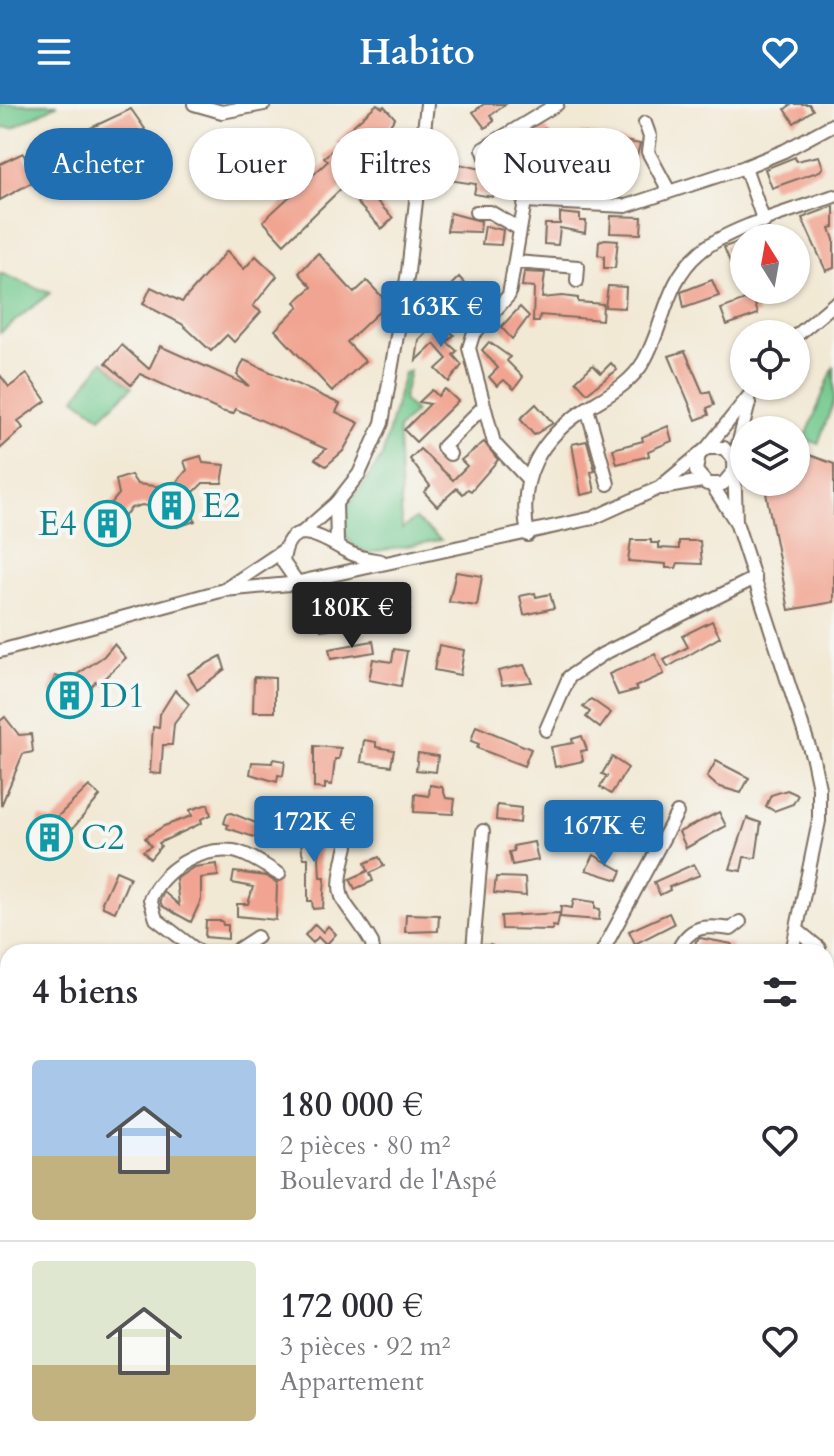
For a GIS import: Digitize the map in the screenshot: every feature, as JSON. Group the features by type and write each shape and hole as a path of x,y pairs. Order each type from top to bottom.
{"street":[{"path":"194,104 222,112 264,104"},
{"path":"224,590 284,550 292,539 336,503 371,453 388,398 410,256 427,104"},
{"path":"557,104 483,149 486,157 525,201 626,206 745,167 784,151 834,124"},
{"path":"645,123 650,137 648,152 669,191"},
{"path":"745,167 764,222"},
{"path":"528,535 523,507 526,477 560,428 587,408 618,392 644,361 672,284 699,252 764,222 834,196"},
{"path":"525,201 509,295 470,342 494,443 526,477"},
{"path":"476,212 490,212 518,228"},
{"path":"516,262 578,267 577,281"},
{"path":"810,324 834,304"},
{"path":"0,651 224,590 297,582 528,535 593,518 659,488 703,451 749,400"},
{"path":"450,454 443,447 484,406"},
{"path":"587,408 608,484"},
{"path":"703,451 724,448 730,459"},
{"path":"703,451 696,471 736,522"},
{"path":"659,488 723,484 730,473"},
{"path":"735,496 736,522 819,788 819,821 794,944"},
{"path":"330,575 337,565 336,503"},
{"path":"303,532 338,544 361,557 385,562"},
{"path":"284,550 283,562 297,582"},
{"path":"546,730 569,677 603,654 755,578"},
{"path":"606,944 677,813"},
{"path":"468,944 483,831"},
{"path":"347,846 337,884 341,898 372,944"},
{"path":"189,944 156,919 150,899 157,883 180,864 208,853 236,851 279,874"},
{"path":"683,944 693,929 705,925 731,929 740,922"},
{"path":"797,930 812,944"},
{"path":"246,944 257,937"},
{"path":"585,1456 604,1456"}],"green space":[{"path":"0,104 58,104 13,128 0,127"},
{"path":"0,273 50,293 0,333"},
{"path":"103,361 132,387 101,417 75,398"},
{"path":"834,366 834,401 818,444 810,441 810,426"},
{"path":"410,371 403,400 415,412 398,429 402,529 415,519 441,540 367,553 347,538 342,515 382,457 404,373"}],"building":[{"path":"377,104 382,108 384,106 395,118 388,128 350,128"},
{"path":"484,104 506,104 490,115 494,121 485,128 473,112"},
{"path":"792,104 809,104 813,110 794,123 785,109"},
{"path":"131,109 144,128 90,128"},
{"path":"331,151 331,198 284,244 263,221 286,200 315,200 315,173 328,161 324,157"},
{"path":"23,153 24,187 0,200 0,164"},
{"path":"819,156 823,167 820,171 772,188 765,169 795,157 796,161"},
{"path":"459,164 475,168 475,184 459,182"},
{"path":"360,200 376,200 393,218 382,229 357,203"},
{"path":"834,206 834,227 830,228 834,240 834,268 826,271 810,236 810,224 805,224 802,218"},
{"path":"450,213 481,221 480,232 447,231"},
{"path":"560,213 580,215 580,221 586,221 585,233 560,228 558,245 544,244 545,224 560,224"},
{"path":"611,216 642,217 641,234 610,233"},
{"path":"485,226 503,230 501,245 482,244"},
{"path":"618,240 615,268 604,268 604,256 598,255 599,241"},
{"path":"730,245 730,262 724,247"},
{"path":"227,251 244,269 256,256 277,276 253,306 261,312 234,342 227,335 211,351 182,324 143,304 151,287 182,302"},
{"path":"318,253 354,293 367,281 388,303 347,342 365,361 332,391 275,330 299,306 295,302 312,287 299,273"},
{"path":"524,272 545,273 542,298 562,296 578,298 578,302 603,304 602,320 540,315 539,322 533,322 534,287 522,286"},
{"path":"459,277 469,288 438,318 423,303 445,291"},
{"path":"712,280 719,296 684,308 681,292"},
{"path":"608,286 626,287 625,308 605,307"},
{"path":"734,304 755,304 758,314 730,320 727,325 721,309"},
{"path":"520,307 529,316 512,339 501,327"},
{"path":"439,320 454,335 447,342 457,351 453,355 462,365 449,382 436,369 447,359 434,344 416,361 419,340"},
{"path":"489,342 510,357 507,361 523,377 514,389 504,380 497,386 489,377 498,368 482,350"},
{"path":"122,345 149,369 160,346 249,386 237,375 244,360 340,404 336,412 359,423 343,451 326,466 315,459 326,449 236,409 233,414 221,411 140,374 131,385 106,363"},
{"path":"685,351 703,393 710,391 714,405 707,408 709,415 696,420 669,356"},
{"path":"611,363 617,370 587,393 576,381 593,365 601,373"},
{"path":"27,374 46,401 18,421 23,428 0,449 0,375 9,387"},
{"path":"445,389 458,401 416,442 404,430 430,404 419,402 432,390 438,396"},
{"path":"536,404 553,423 534,435 520,419"},
{"path":"668,426 672,441 648,451 649,456 617,464 613,449 643,441 642,437"},
{"path":"587,441 595,471 591,472 595,492 581,495 572,444"},
{"path":"484,442 498,460 471,491 468,489 463,494 457,488 437,506 424,492 430,486 410,459 420,449 453,480 467,466 461,460"},
{"path":"810,455 834,464 834,602 789,610 767,496 810,496"},
{"path":"201,456 203,463 225,465 222,483 203,483 188,498 195,521 177,527 169,510 142,505 131,508 99,546 86,534 119,494 116,480 131,475 137,484 172,488 187,470 184,461"},
{"path":"631,540 651,540 651,543 659,543 659,548 679,549 679,541 700,541 702,564 678,563 676,568 666,568 666,564 628,561"},
{"path":"456,572 482,576 477,606 449,602"},
{"path":"400,588 410,610 378,621 371,602"},
{"path":"535,593 536,597 550,594 554,608 524,615 520,596"},
{"path":"346,606 349,626 321,630 319,613"},
{"path":"712,621 720,637 668,667 664,660 688,647 682,636"},
{"path":"373,641 375,652 331,659 329,649"},
{"path":"114,644 126,658 98,684 96,681 70,713 69,705 49,693 55,676 69,680 104,656"},
{"path":"439,645 464,650 460,675 434,670"},
{"path":"394,649 407,651 401,686 369,680 373,659 392,662"},
{"path":"655,654 664,674 635,687 637,690 618,695 609,674"},
{"path":"221,656 225,669 197,690 188,674"},
{"path":"524,665 532,682 502,685 498,671"},
{"path":"254,677 275,678 275,712 253,712"},
{"path":"175,690 189,704 174,724 172,745 163,745 161,774 150,773 153,727 159,728 160,714"},
{"path":"591,699 611,713 600,728 586,717 590,712 583,707"},
{"path":"5,717 19,735 31,734 33,752 23,754 1,806 0,721"},
{"path":"476,726 531,749 524,766 477,748 479,744 471,741"},
{"path":"582,736 587,750 581,751 583,761 555,767 551,747 573,743 572,739"},
{"path":"364,740 376,742 376,747 394,750 391,766 361,762"},
{"path":"314,746 341,748 339,759 335,759 332,785 325,784 325,789 314,788"},
{"path":"418,753 438,756 436,772 416,770"},
{"path":"612,757 628,768 611,794 600,787 607,776 602,774"},
{"path":"273,759 285,761 283,776 278,775 277,782 250,774 252,762 272,763"},
{"path":"716,761 749,778 741,793 717,786 707,777"},
{"path":"430,785 442,787 446,798 455,799 453,814 414,812 415,794 429,796"},
{"path":"89,786 100,796 59,845 50,848 33,836 40,817 53,821"},
{"path":"787,790 798,795 793,804 774,811 766,806 771,795"},
{"path":"208,804 211,815 201,819 202,823 159,843 161,846 150,859 143,851 151,846 145,838 164,826 192,816 190,810"},
{"path":"497,805 521,808 520,823 496,820"},
{"path":"719,812 726,826 686,848 679,832"},
{"path":"227,814 261,825 257,838 227,828 228,825 224,823"},
{"path":"747,818 761,823 756,858 744,857 741,871 730,869"},
{"path":"311,821 322,821 320,877 325,877 323,908 313,909 312,901 308,901 308,858 304,858 301,839 307,835 307,829 312,828"},
{"path":"624,822 643,833 635,847 615,836"},
{"path":"534,842 538,860 512,865 509,852 514,851 513,846"},
{"path":"594,855 622,871 618,880 586,870"},
{"path":"379,857 384,866 370,873 373,881 355,889 350,879 368,871 365,863"},
{"path":"217,864 218,876 201,878 201,900 191,922 162,906 160,900 164,892 179,905 176,879 194,867"},
{"path":"694,864 700,875 669,887 670,890 660,895 654,882"},
{"path":"116,871 130,877 115,912 103,907 102,902"},
{"path":"234,872 266,876 277,883 276,920 237,916 237,904 248,904 253,887 232,883"},
{"path":"496,877 525,878 526,896 494,893"},
{"path":"574,899 595,902 595,908 600,909 599,920 560,917 561,906 572,908"},
{"path":"560,913 557,927 553,926 552,930 502,929 501,916"},
{"path":"669,913 674,924 635,944 629,931"},
{"path":"406,914 439,915 438,931 405,932"},
{"path":"206,921 222,921 223,925 228,925 228,939 205,937"},
{"path":"315,924 323,932 328,926 336,934 327,944 318,937 313,943 305,935"},
{"path":"700,938 732,944 695,944"}],"place":[{"name":"E2","path":"171,505"},
{"name":"E4","path":"108,523"},
{"name":"D1","path":"69,695"},
{"name":"C2","path":"50,837"}]}
